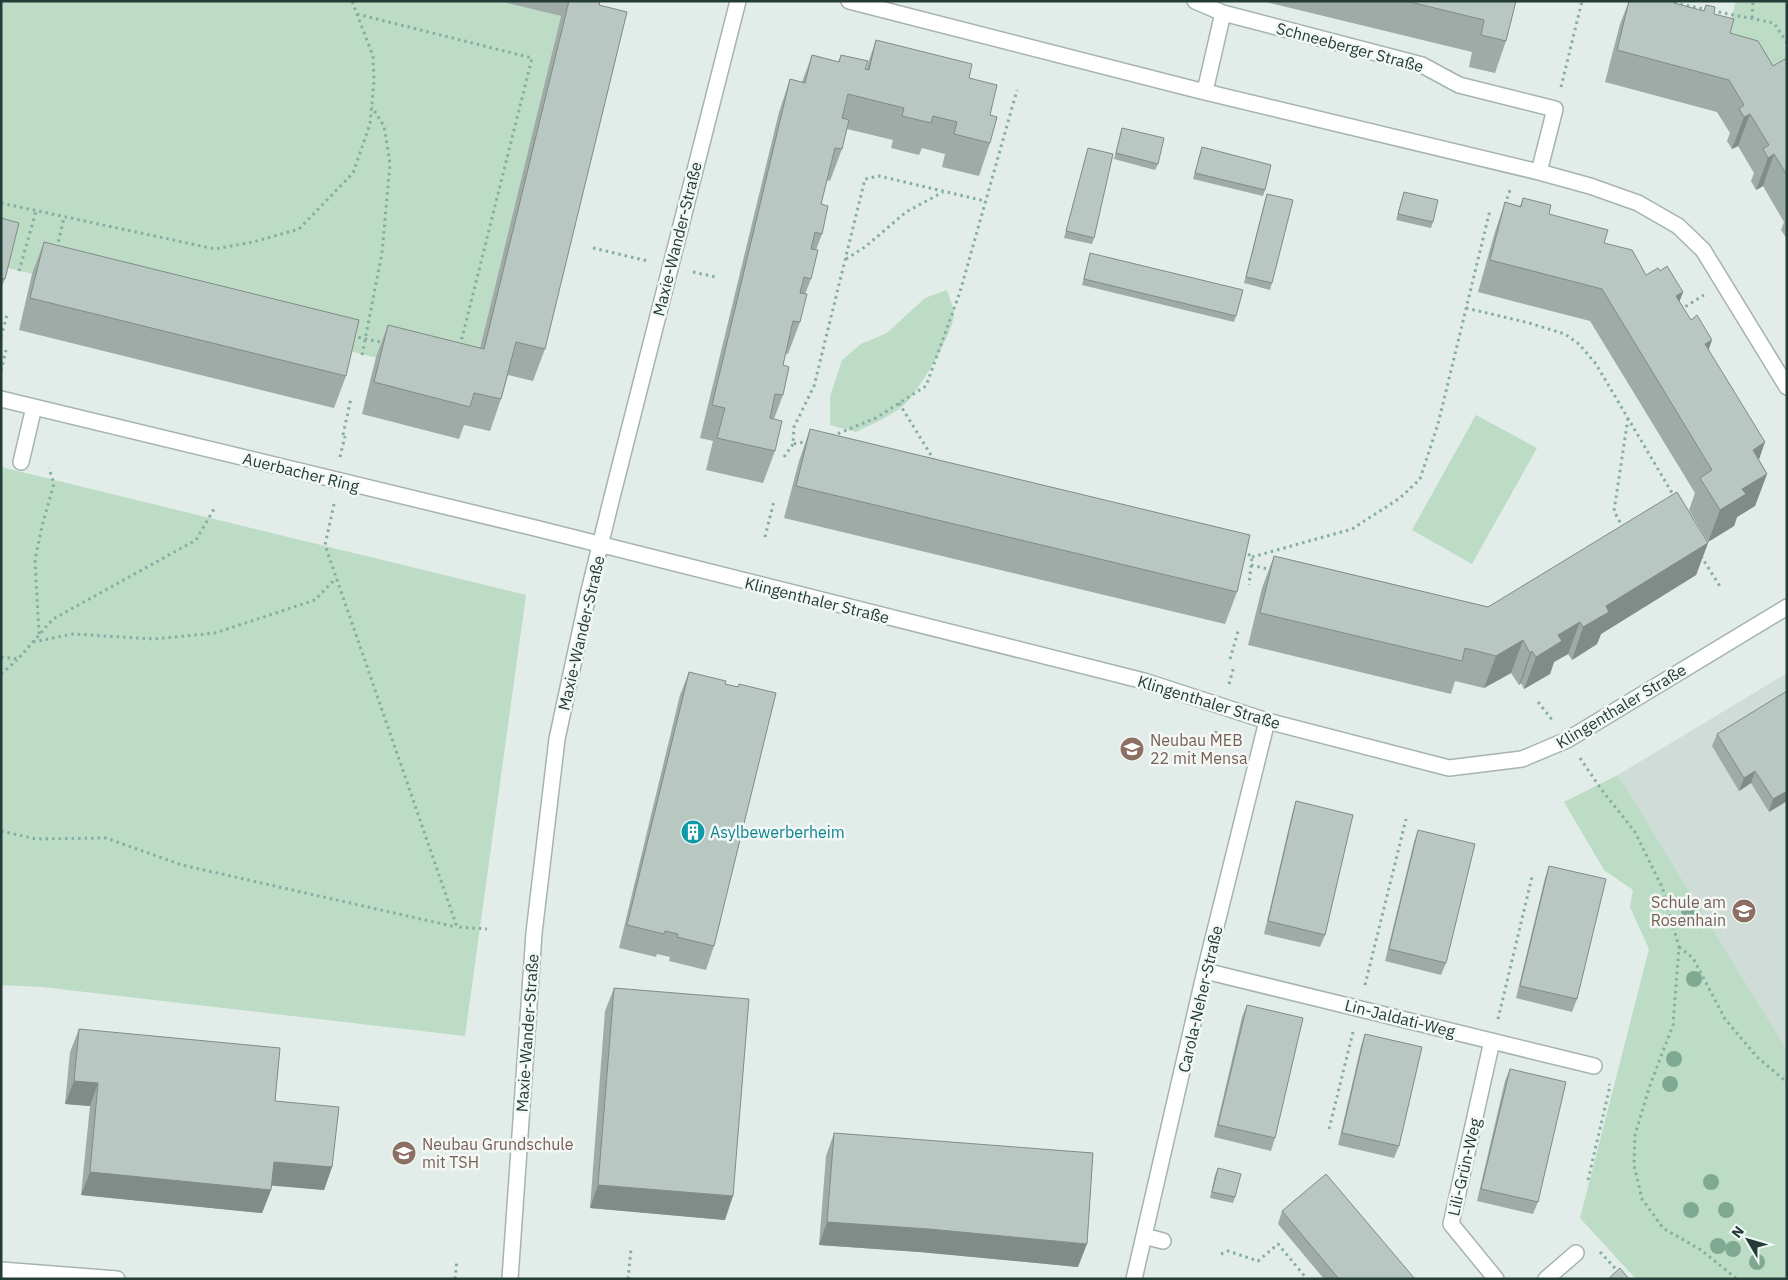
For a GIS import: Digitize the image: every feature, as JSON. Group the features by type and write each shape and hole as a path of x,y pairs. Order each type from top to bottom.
{"street":[{"name":"Maxie-Wander-Straße","path":"510,1279 534,934 557,738 600,546 738,1"},
{"path":"849,1 872,4 1205,91 1539,172 1590,186 1638,203 1678,226 1704,250 1787,387"},
{"name":"Schneeberger Straße","path":"1195,1 1223,13 1422,65 1459,84 1555,109"},
{"path":"1205,91 1223,13"},
{"path":"1539,172 1555,109"},
{"name":"Auerbacher Ring","path":"1,399 600,546"},
{"path":"21,462 34,407"},
{"name":"Klingenthaler Straße","path":"600,546 1144,681 1267,721 1449,768 1522,759 1567,740 1787,607"},
{"name":"Carola-Neher-Straße","path":"1134,1279 1205,971 1267,721"},
{"name":"Lin-Jaldati-Weg","path":"1205,971 1594,1066"},
{"name":"Lili-Grün-Weg","path":"1492,1042 1451,1224 1496,1279"},
{"path":"1144,1236 1163,1241"},
{"path":"1546,1279 1576,1253"},
{"path":"1,1270 117,1279"}],"path":[{"path":"1,203 215,249 253,242 298,229 353,173 370,124 374,81 373,56 352,1"},
{"path":"1555,109 1582,1"},
{"path":"1752,18 1753,1"},
{"path":"1674,3 1774,22 1787,43"},
{"path":"357,14 532,58 458,356"},
{"path":"1780,33 1787,33"},
{"path":"829,437 876,418 926,386 960,292 1017,90"},
{"path":"362,355 382,253 390,164 384,126 372,107"},
{"path":"784,457 793,444 794,427 814,386 866,179 879,176 985,201"},
{"path":"845,259 865,247 906,212 944,192"},
{"path":"1252,557 1352,528 1400,498 1420,479 1438,424 1490,210"},
{"path":"19,271 36,211"},
{"path":"55,256 64,217"},
{"path":"703,274 716,277"},
{"path":"1677,312 1723,283"},
{"path":"1466,308 1565,334 1579,344 1596,364 1677,500 1672,503"},
{"path":"1,337 7,314"},
{"path":"346,334 393,344"},
{"path":"1,372 6,350"},
{"path":"342,435 351,398"},
{"path":"899,403 936,465"},
{"path":"1625,531 1614,511 1628,418"},
{"path":"793,444 809,441 817,442"},
{"path":"39,635 35,560 54,484 49,468"},
{"path":"339,481 324,545 457,927"},
{"path":"765,537 774,501"},
{"path":"1,674 18,659 53,618 196,540 214,509"},
{"path":"1241,548 1252,557"},
{"path":"1701,556 1721,588"},
{"path":"1249,585 1252,557"},
{"path":"1251,565 1280,572"},
{"path":"33,642 73,634 154,639 214,633 315,600 336,578"},
{"path":"1230,659 1239,628"},
{"path":"1,656 18,659"},
{"path":"1594,778 1635,832 1662,887 1679,947 1673,1025 1649,1088 1636,1135 1634,1165 1642,1199 1663,1228 1701,1250 1737,1279"},
{"path":"1329,1128 1406,819"},
{"path":"1,831 36,839 106,838 182,865 457,927 487,930"},
{"path":"1492,1042 1532,877"},
{"path":"1679,947 1693,958 1726,1019 1758,1057 1787,1084"},
{"path":"1588,1180 1610,1086 1594,1066"},
{"path":"1221,1254 1228,1251 1258,1261 1278,1244 1307,1279"},
{"path":"628,1279 630,1249"},
{"path":"1576,1253 1587,1264 1600,1251 1625,1279"},
{"path":"455,1279 457,1260"}],"shaded area":[{"name":"Schule am Rosenhain","path":"1787,673 1787,1050 1618,775"}],"green space":[{"path":"1,1 499,1 561,16 472,381 4,267 1,253"},
{"path":"1736,1 1787,1 1787,98 1718,65"},
{"path":"947,290 954,312 949,333 926,376 910,399 892,414 856,432 830,425 830,397 842,360 861,344 887,333 925,298"},
{"path":"1476,415 1537,448 1472,564 1412,530"},
{"path":"1,467 526,595 465,1036 42,987 1,985"},
{"path":"1618,775 1787,1050 1787,1279 1636,1279 1580,1218 1649,949 1630,907 1633,890 1604,870 1564,802"}],"building":[{"path":"569,1 600,1 599,5 627,12 545,349 516,342 501,399 474,393 470,407 374,382 388,325 484,349"},
{"path":"1406,1 1516,1 1506,41 1481,35 1484,20"},
{"path":"1629,1 1674,1 1674,3 1704,11 1706,5 1715,7 1714,14 1734,19 1730,33 1758,41 1773,66 1785,59 1787,62 1787,175 1774,154 1768,158 1763,149 1769,145 1750,114 1744,117 1739,109 1744,105 1729,80 1617,50"},
{"path":"876,40 972,64 969,78 997,85 990,115 997,117 990,143 954,134 957,122 933,116 931,123 902,116 904,108 848,94 842,118 849,120 842,149 835,148 821,204 828,206 822,234 815,232 811,249 818,250 811,279 804,277 800,293 807,294 800,322 793,321 783,365 789,367 783,395 775,394 770,418 782,421 775,451 717,438 725,408 712,405 790,79 805,83 812,55 839,62 841,55 868,61 865,69 869,70"},
{"path":"1122,128 1164,138 1158,164 1116,153"},
{"path":"1202,147 1271,165 1265,190 1195,173"},
{"path":"1088,148 1113,154 1094,238 1066,231"},
{"path":"1404,192 1438,200 1433,222 1398,214"},
{"path":"1267,194 1293,200 1272,283 1246,277"},
{"path":"1523,198 1551,205 1549,214 1608,230 1604,243 1632,250 1646,275 1658,268 1660,271 1667,266 1683,292 1676,296 1691,320 1697,315 1712,340 1705,344 1765,442 1753,450 1767,474 1742,489 1746,494 1720,510 1700,478 1712,470 1602,289 1490,260 1505,202 1521,207"},
{"path":"1,218 19,223 5,279 1,278"},
{"path":"44,242 359,320 346,376 30,298"},
{"path":"1090,253 1243,290 1236,316 1084,279"},
{"path":"810,429 1250,535 1237,592 796,486"},
{"path":"1677,492 1708,543 1606,606 1609,612 1583,627 1580,622 1558,635 1562,641 1536,657 1532,651 1530,653 1523,640 1496,656 1465,648 1462,661 1260,613 1274,556 1488,607"},
{"name":"Asylbewerberheim","path":"689,672 726,681 725,684 738,687 739,684 776,693 714,946 677,937 678,934 665,931 664,934 627,925"},
{"path":"1787,691 1787,791 1773,799 1755,771 1744,778 1717,734"},
{"path":"1296,801 1353,815 1325,935 1268,921"},
{"path":"1418,830 1475,844 1446,963 1389,949"},
{"path":"1549,866 1606,879 1577,999 1520,986"},
{"path":"614,988 749,999 733,1196 598,1185"},
{"path":"1247,1005 1303,1018 1275,1138 1218,1125"},
{"path":"79,1029 280,1048 275,1101 339,1107 332,1167 274,1162 271,1190 90,1172 98,1083 74,1081"},
{"path":"1365,1034 1422,1047 1399,1146 1342,1133"},
{"path":"1510,1069 1566,1082 1538,1202 1481,1189"},
{"path":"834,1133 1093,1153 1087,1244 929,1229 827,1222"},
{"path":"1218,1168 1241,1174 1235,1197 1212,1192"},
{"path":"1326,1174 1415,1279 1339,1279 1282,1211"},
{"path":"1620,1268 1629,1279 1608,1279"}],"place":[{"name":"Neubau MEB 22 mit Mensa","path":"1132,749"},
{"name":"Asylbewerberheim","path":"693,832"},
{"name":"Schule am Rosenhain","path":"1744,911"},
{"name":"Neubau Grundschule mit TSH","path":"404,1153"}]}
